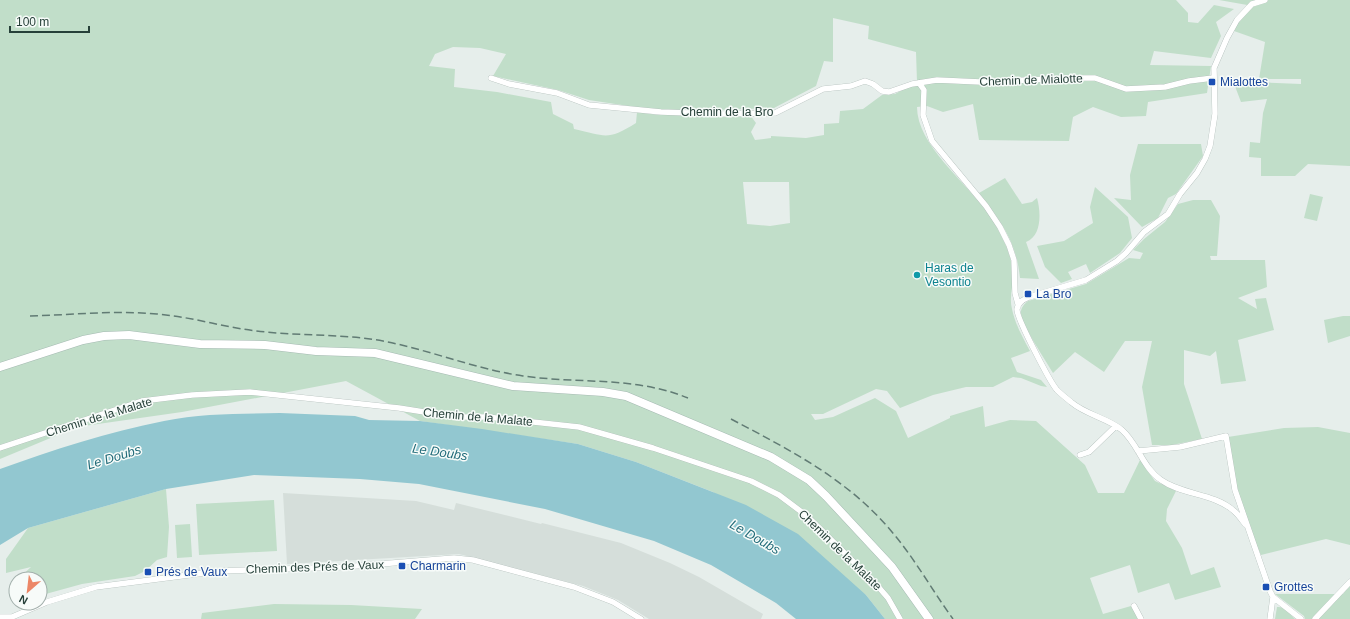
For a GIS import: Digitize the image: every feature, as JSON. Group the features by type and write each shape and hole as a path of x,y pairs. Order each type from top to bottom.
{"main road":[{"path":"0,367 83,340 104,336 129,335 206,344 375,353 513,386 603,392 626,396 771,458 809,480 826,496 892,567 929,619"}],"street":[{"path":"1018,304 1033,295 1086,280 1117,261 1144,232 1165,218 1180,194 1197,173 1210,146 1215,114 1213,78 1218,57 1232,28 1252,4 1265,0"},
{"name":"Chemin de la Bro","path":"491,78 510,84 557,93 589,105 661,112 719,114 775,113 823,89 845,87 865,82 873,84 882,91 889,92 919,83"},
{"name":"Chemin de Mialotte","path":"919,83 937,80 980,82 1095,78 1126,88 1165,88 1190,81 1213,78"},
{"path":"919,83 924,90 923,116 932,141 986,206 1000,227 1009,245 1014,260 1015,293 1018,304 1017,312 1023,328 1058,390 1072,403 1087,413 1116,426 1128,436 1148,468 1162,481 1182,490 1226,505 1234,510 1246,524"},
{"name":"Chemin de la Malate","path":"0,448 142,401 192,394 242,393 399,408 456,416 487,417 578,427 653,448 751,481 780,495 807,516 876,583 888,598 900,619"},
{"path":"1080,455 1088,452 1116,426"},
{"path":"1138,451 1180,447 1226,436 1235,490 1273,597 1270,619"},
{"name":"Chemin des Prés de Vaux","path":"0,617 7,618 96,587 228,571 343,567 454,558 473,560 574,587 613,602 641,619"},
{"path":"1315,619 1350,582"},
{"path":"1273,597 1301,619"},
{"path":"1134,606 1141,619"}],"shaded area":[{"path":"283,493 416,501 454,510 456,503 541,524 542,523 621,543 670,563 699,577 763,614 761,619 649,619 618,600 583,586 459,554 287,564"}],"green space":[{"path":"0,0 1176,0 1188,13 1188,22 1198,23 1214,5 1234,9 1216,22 1221,36 1211,58 1154,51 1150,65 1211,66 1207,93 1148,102 1146,116 1121,117 1093,107 1073,117 1069,141 979,140 973,104 943,112 927,106 917,107 919,121 925,135 944,162 987,212 1008,250 1013,276 1011,301 1013,315 1030,351 1011,358 1017,372 1041,380 1047,387 1021,378 1013,377 993,387 966,387 933,395 900,408 887,391 876,389 823,414 811,414 815,420 833,417 875,398 896,411 908,438 950,418 950,416 983,406 985,427 1010,420 1036,421 1085,465 1098,493 1124,493 1140,460 1155,481 1176,491 1167,509 1166,521 1182,548 1191,575 1214,567 1221,587 1175,600 1169,583 1138,593 1130,565 1090,578 1103,614 1131,606 1139,619 885,619 866,595 713,492 636,462 578,444 420,421 346,381 182,412 77,427 0,459","holes":["833,18 869,26 868,39 916,52 917,82 895,94 882,95 863,109 840,111 839,123 824,124 824,135 806,138 771,136 771,138 755,140 751,132 756,123 750,115 658,115 637,112 636,123 619,133 612,135 600,135 574,129 573,124 553,114 551,102 497,92 454,87 455,69 429,66 435,54 453,47 480,48 506,54 493,76 558,90 589,100 655,110 774,108 816,86 824,61 833,62","743,182 789,182 790,223 770,226 747,224"]},
{"path":"1219,0 1350,0 1350,166 1308,164 1295,176 1261,176 1261,158 1249,157 1250,142 1260,143 1263,113 1267,99 1241,102 1233,81 1301,84 1301,79 1259,79 1265,42 1234,31 1238,20 1253,6"},
{"path":"1138,144 1201,144 1203,156 1176,194 1168,198 1158,218 1142,227 1114,198 1131,200 1130,175"},
{"path":"1005,178 1022,204 1032,202 1037,198 1039,210 1038,229 1035,235 1026,242 1039,279 1020,278 1015,253 1011,242 1001,223 979,193"},
{"path":"1095,187 1128,217 1132,238 1120,253 1090,273 1086,264 1068,272 1072,279 1061,283 1045,267 1037,246 1064,241 1093,223 1090,207"},
{"path":"1310,194 1323,197 1317,221 1304,218"},
{"path":"1193,200 1211,200 1220,216 1217,256 1210,256 1211,260 1265,260 1267,287 1238,298 1257,309 1255,299 1266,298 1274,330 1238,340 1246,381 1221,384 1216,351 1210,356 1184,350 1184,384 1202,439 1172,445 1152,445 1142,387 1152,341 1125,341 1104,372 1075,352 1053,373 1025,326 1022,319 1021,310 1028,301 1086,284 1129,258 1140,259 1143,253 1133,250 1165,222 1178,204"},
{"path":"1350,316 1350,336 1328,343 1324,320"},
{"path":"1318,427 1350,433 1350,545 1326,539 1261,555 1249,529 1235,487 1228,437 1284,428"},
{"path":"166,489 169,527 167,557 157,560 145,571 135,576 82,584 48,593 48,571 27,571 31,567 8,571 6,573 6,559 28,528"},
{"path":"274,500 277,551 199,555 196,504"},
{"path":"190,524 192,557 177,558 175,525"},
{"path":"1350,585 1350,619 1305,619 1304,616 1275,594 1343,594"},
{"path":"274,604 351,605 422,609 415,619 201,619 202,613"},
{"path":"1277,607 1285,609 1295,619 1275,619"}],"water":[{"name":"Le Doubs","path":"280,413 355,416 369,420 420,421 482,429 578,444 636,462 746,505 798,534 866,595 885,619 796,619 776,603 711,565 654,541 545,509 419,484 360,479 254,475 166,489 28,528 0,545 0,469 122,430 178,418 207,415"}],"railway":[{"path":"30,316 109,313 157,314 252,330 368,339 418,349 505,373 544,378 627,383 668,391 688,398"},
{"path":"731,419 775,442 818,468 838,482 875,513 900,542 953,619"}],"place":[{"name":"Mialottes","path":"1212,82"},
{"name":"Haras de Vesontio","path":"917,275"},
{"name":"La Bro","path":"1028,294"},
{"name":"Charmarin","path":"402,566"},
{"name":"Prés de Vaux","path":"148,572"},
{"name":"Grottes","path":"1266,587"}]}
